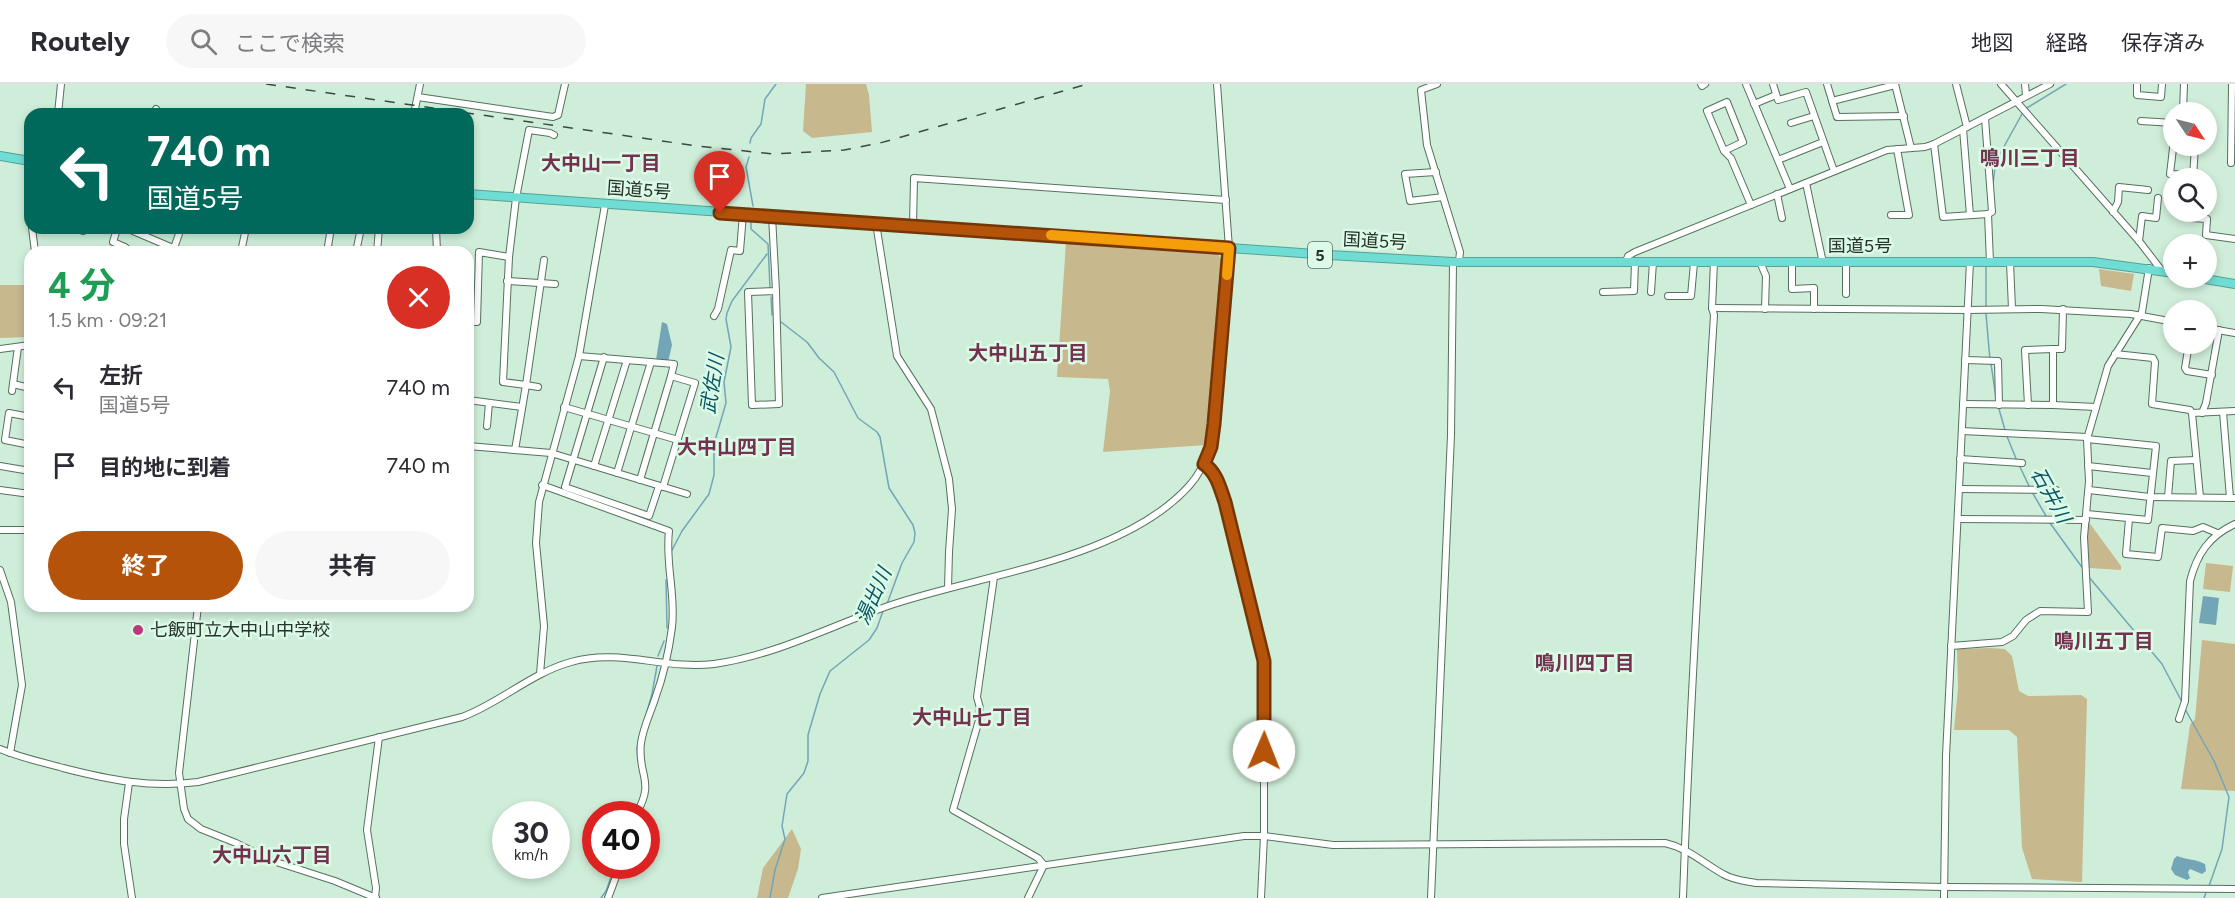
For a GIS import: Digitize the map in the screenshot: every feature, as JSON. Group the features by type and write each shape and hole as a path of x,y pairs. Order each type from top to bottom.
{"highway":[{"path":"0,156 24,160"},
{"name":"国道5号","path":"474,194 1229,248 1456,261 2093,262 2162,271"},
{"path":"2217,281 2235,284"}],"street":[{"path":"58,108 60,84"},
{"path":"415,108 420,84"},
{"path":"418,97 553,117 558,115 565,84"},
{"path":"5,752 129,783 165,786 226,776 474,712 540,674 570,662 597,657 623,657 697,665 759,654 805,639 891,605 948,588 994,578 1051,560 1130,530 1179,496 1190,485 1204,464 1211,447 1229,248 1217,84"},
{"path":"1431,898 1451,435 1456,261 1460,252 1427,145 1421,87 1437,84"},
{"path":"1746,84 1790,189"},
{"path":"1773,84 1778,100 1806,92 1834,171"},
{"path":"1827,84 1837,117 1904,116"},
{"path":"1956,84 1965,128 1970,215"},
{"path":"2001,84 2139,241 2162,271"},
{"path":"2025,84 2026,95"},
{"path":"1603,292 1634,291 1631,262 1628,256 1635,252 1887,150 1934,144 2049,84"},
{"path":"2137,84 2137,95 2161,97 2162,84"},
{"path":"2183,102 2184,84"},
{"path":"2231,163 2232,84"},
{"path":"1832,101 1895,85 1911,148"},
{"path":"1754,104 1776,95"},
{"path":"1724,151 1743,142 1727,102 1707,111 1724,151 1731,158 1751,205"},
{"path":"1791,123 1814,116"},
{"path":"1934,144 1943,217 1992,212 1985,118"},
{"path":"2141,121 2163,122"},
{"path":"538,387 503,382 507,280 516,198 529,130 554,135"},
{"path":"1778,160 1823,142"},
{"path":"1891,215 1909,215 1897,149"},
{"path":"1436,172 1405,174 1410,201 1443,197"},
{"path":"913,226 914,178 1226,200"},
{"path":"1806,183 1823,263"},
{"path":"2113,212 2118,202 2119,187 2148,190"},
{"path":"1777,194 1782,218"},
{"path":"2139,241 2142,216 2156,218 2158,198"},
{"path":"540,674 544,618 536,530 542,485 579,356 605,205"},
{"path":"714,316 718,309 731,250 740,251 743,214"},
{"path":"1988,214 1990,262"},
{"path":"771,216 776,291 779,404 752,405 748,292 776,291"},
{"path":"2207,222 2206,235 2235,239"},
{"path":"876,223 897,356 910,372 931,409 949,479 952,509 948,588"},
{"path":"115,234 113,242 123,246"},
{"path":"139,234 165,246"},
{"path":"474,322 477,322 478,252 509,257"},
{"path":"515,450 544,261"},
{"path":"1651,292 1653,262"},
{"path":"1683,898 1683,849 1687,825 1690,732 1714,315 1712,308 1714,262"},
{"path":"1760,262 1766,276 1765,309"},
{"path":"1792,262 1792,289 1814,288 1814,309"},
{"path":"1846,262 1846,294"},
{"path":"1944,898 1944,813 1970,262"},
{"path":"2010,262 2012,309"},
{"path":"1668,297 1691,296 1694,263"},
{"path":"1951,646 2002,642 2013,636 2026,620 2040,612 2088,612 2084,537 2089,490 2087,438 2108,366 2140,316 2149,268"},
{"path":"507,280 555,284"},
{"path":"1712,308 2063,309 2163,320"},
{"path":"2028,405 2025,350 2062,349 2063,309"},
{"path":"2202,413 2212,375 2219,330 2235,333"},
{"path":"0,349 18,348 19,345 24,345"},
{"path":"18,348 13,388 24,388"},
{"path":"2053,349 2053,405"},
{"path":"2115,354 2153,358 2155,362 2152,404 2190,410 2192,413 2235,411"},
{"path":"2187,354 2185,368 2187,371 2212,375"},
{"path":"579,356 674,364 640,480"},
{"path":"604,357 565,487 649,516 678,440 695,383 671,376"},
{"path":"594,466 627,360"},
{"path":"1965,360 1998,361 1999,405"},
{"path":"617,473 651,362"},
{"path":"474,401 522,407"},
{"path":"487,426 489,403"},
{"path":"1963,404 2096,407"},
{"path":"564,407 678,440"},
{"path":"2089,490 2168,497 2233,498 2223,412"},
{"path":"24,416 9,413 4,441 24,444"},
{"path":"2192,413 2200,497"},
{"path":"1958,519 2086,517 2148,520 2156,446 2087,438 1962,431"},
{"path":"474,447 551,453 687,494"},
{"path":"1960,459 2022,463"},
{"path":"2168,497 2171,461 2196,460"},
{"path":"1204,464 1210,468 1218,481 1225,502 1264,661 1262,898"},
{"path":"0,466 24,470"},
{"path":"2088,466 2152,473"},
{"path":"542,485 669,531 668,563 672,592 672,616 664,663 641,744 646,794 642,801"},
{"path":"1959,489 2056,490"},
{"path":"0,490 24,493"},
{"path":"2129,519 2126,554 2158,557 2162,528 2193,531 2203,527 2217,533"},
{"path":"2179,719 2185,701 2190,581 2198,556 2217,533 2235,524"},
{"path":"0,530 24,530"},
{"path":"0,570 11,602 22,685 5,752 0,757"},
{"path":"994,578 977,697 980,708 979,720 953,810 1038,858 1044,865"},
{"path":"197,612 179,774 184,808 188,819 194,825 270,861 335,881 376,898 367,830 379,737"},
{"path":"129,783 124,819 124,844 132,898"},
{"path":"822,898 1226,837 1264,836 1333,846 1665,843 1683,849 1723,874 1748,882 1944,887 2235,889"},
{"path":"1028,898 1044,865"},
{"path":"608,898 615,879"}],"shaded area":[{"path":"806,84 866,84 872,132 812,138 803,131"},
{"path":"1066,242 1218,254 1222,261 1206,445 1103,452 1110,391 1108,379 1057,377"},
{"path":"2099,269 2134,274 2131,291 2101,286"},
{"path":"0,285 24,285 24,337 0,338"},
{"path":"2088,521 2121,566 2121,570 2089,568 2086,539"},
{"path":"2206,563 2233,566 2230,592 2203,589"},
{"path":"2202,640 2235,644 2235,791 2181,789 2190,725 2195,719"},
{"path":"1957,649 2005,649 2012,656 2019,691 2028,696 2081,695 2087,699 2082,882 2032,879 2022,848 2017,737 2009,730 1954,730 1958,688"},
{"path":"792,829 801,849 798,869 788,898 757,898 763,868"}],"water":[{"path":"662,322 667,324 672,345 668,362 656,360"},
{"path":"2203,596 2219,598 2216,625 2199,623"},
{"path":"2177,856 2205,864 2206,871 2202,874 2190,869 2188,872 2190,878 2187,880 2175,875 2171,869"}],"waterway":[{"name":"湯出川","path":"750,143 761,124 765,99 776,84"},
{"name":"石井川","path":"2027,108 2066,84"},
{"name":"石井川","path":"1993,183 1996,161 2022,114"},
{"name":"湯出川","path":"749,157 746,167 753,206"},
{"name":"湯出川","path":"751,220 751,229 768,244 770,288"},
{"name":"武佐川","path":"671,552 682,531 709,494 714,475 714,444 726,403 724,382 731,347 727,313 732,301 767,254"},
{"name":"石井川","path":"1986,266 1986,309"},
{"name":"湯出川","path":"771,297 772,315"},
{"name":"石井川","path":"1986,314 1990,360"},
{"name":"湯出川","path":"781,322 807,342 834,372 858,418 877,432 880,437 889,488 913,525 915,533 914,542 902,563 887,604"},
{"name":"石井川","path":"1991,364 1996,398"},
{"name":"石井川","path":"1999,409 2005,430"},
{"name":"石井川","path":"2006,434 2017,461"},
{"name":"石井川","path":"2019,465 2030,488"},
{"name":"石井川","path":"2032,492 2046,516"},
{"name":"石井川","path":"2050,523 2084,570"},
{"name":"石井川","path":"2088,576 2162,664 2182,702"},
{"name":"武佐川","path":"666,580 667,628"},
{"name":"湯出川","path":"770,898 775,870 785,839 782,826 787,794 804,773 808,761 808,735 820,694 830,671 869,640 877,628 883,611"},
{"name":"武佐川","path":"658,656 664,641"},
{"name":"武佐川","path":"639,739 652,694 657,666"},
{"name":"石井川","path":"2185,709 2214,761 2229,797 2222,849 2209,886"},
{"name":"武佐川","path":"637,747 638,761"},
{"name":"武佐川","path":"601,898 610,879"},
{"name":"石井川","path":"2204,898 2207,890"}],"railway":[{"path":"266,84 433,108"},
{"path":"474,114 697,146 774,154 844,150 880,143 1088,84"}],"slow traffic":[{"path":"1051,235 1229,248 1227,275"}],"place":[{"name":"七飯町立大中山中学校","path":"138,630"}],"district":[{"name":"鳴川三丁目","path":"2030,158"},
{"name":"大中山一丁目","path":"601,163"},
{"name":"大中山五丁目","path":"1028,353"},
{"name":"大中山四丁目","path":"737,447"},
{"name":"鳴川五丁目","path":"2104,641"},
{"name":"鳴川四丁目","path":"1585,663"},
{"name":"大中山七丁目","path":"972,717"},
{"name":"大中山六丁目","path":"272,855"}],"route":[{"path":"720,213 1229,248 1214,424 1211,447 1204,464 1210,468 1218,481 1254,612 1264,661 1264,751"}]}
